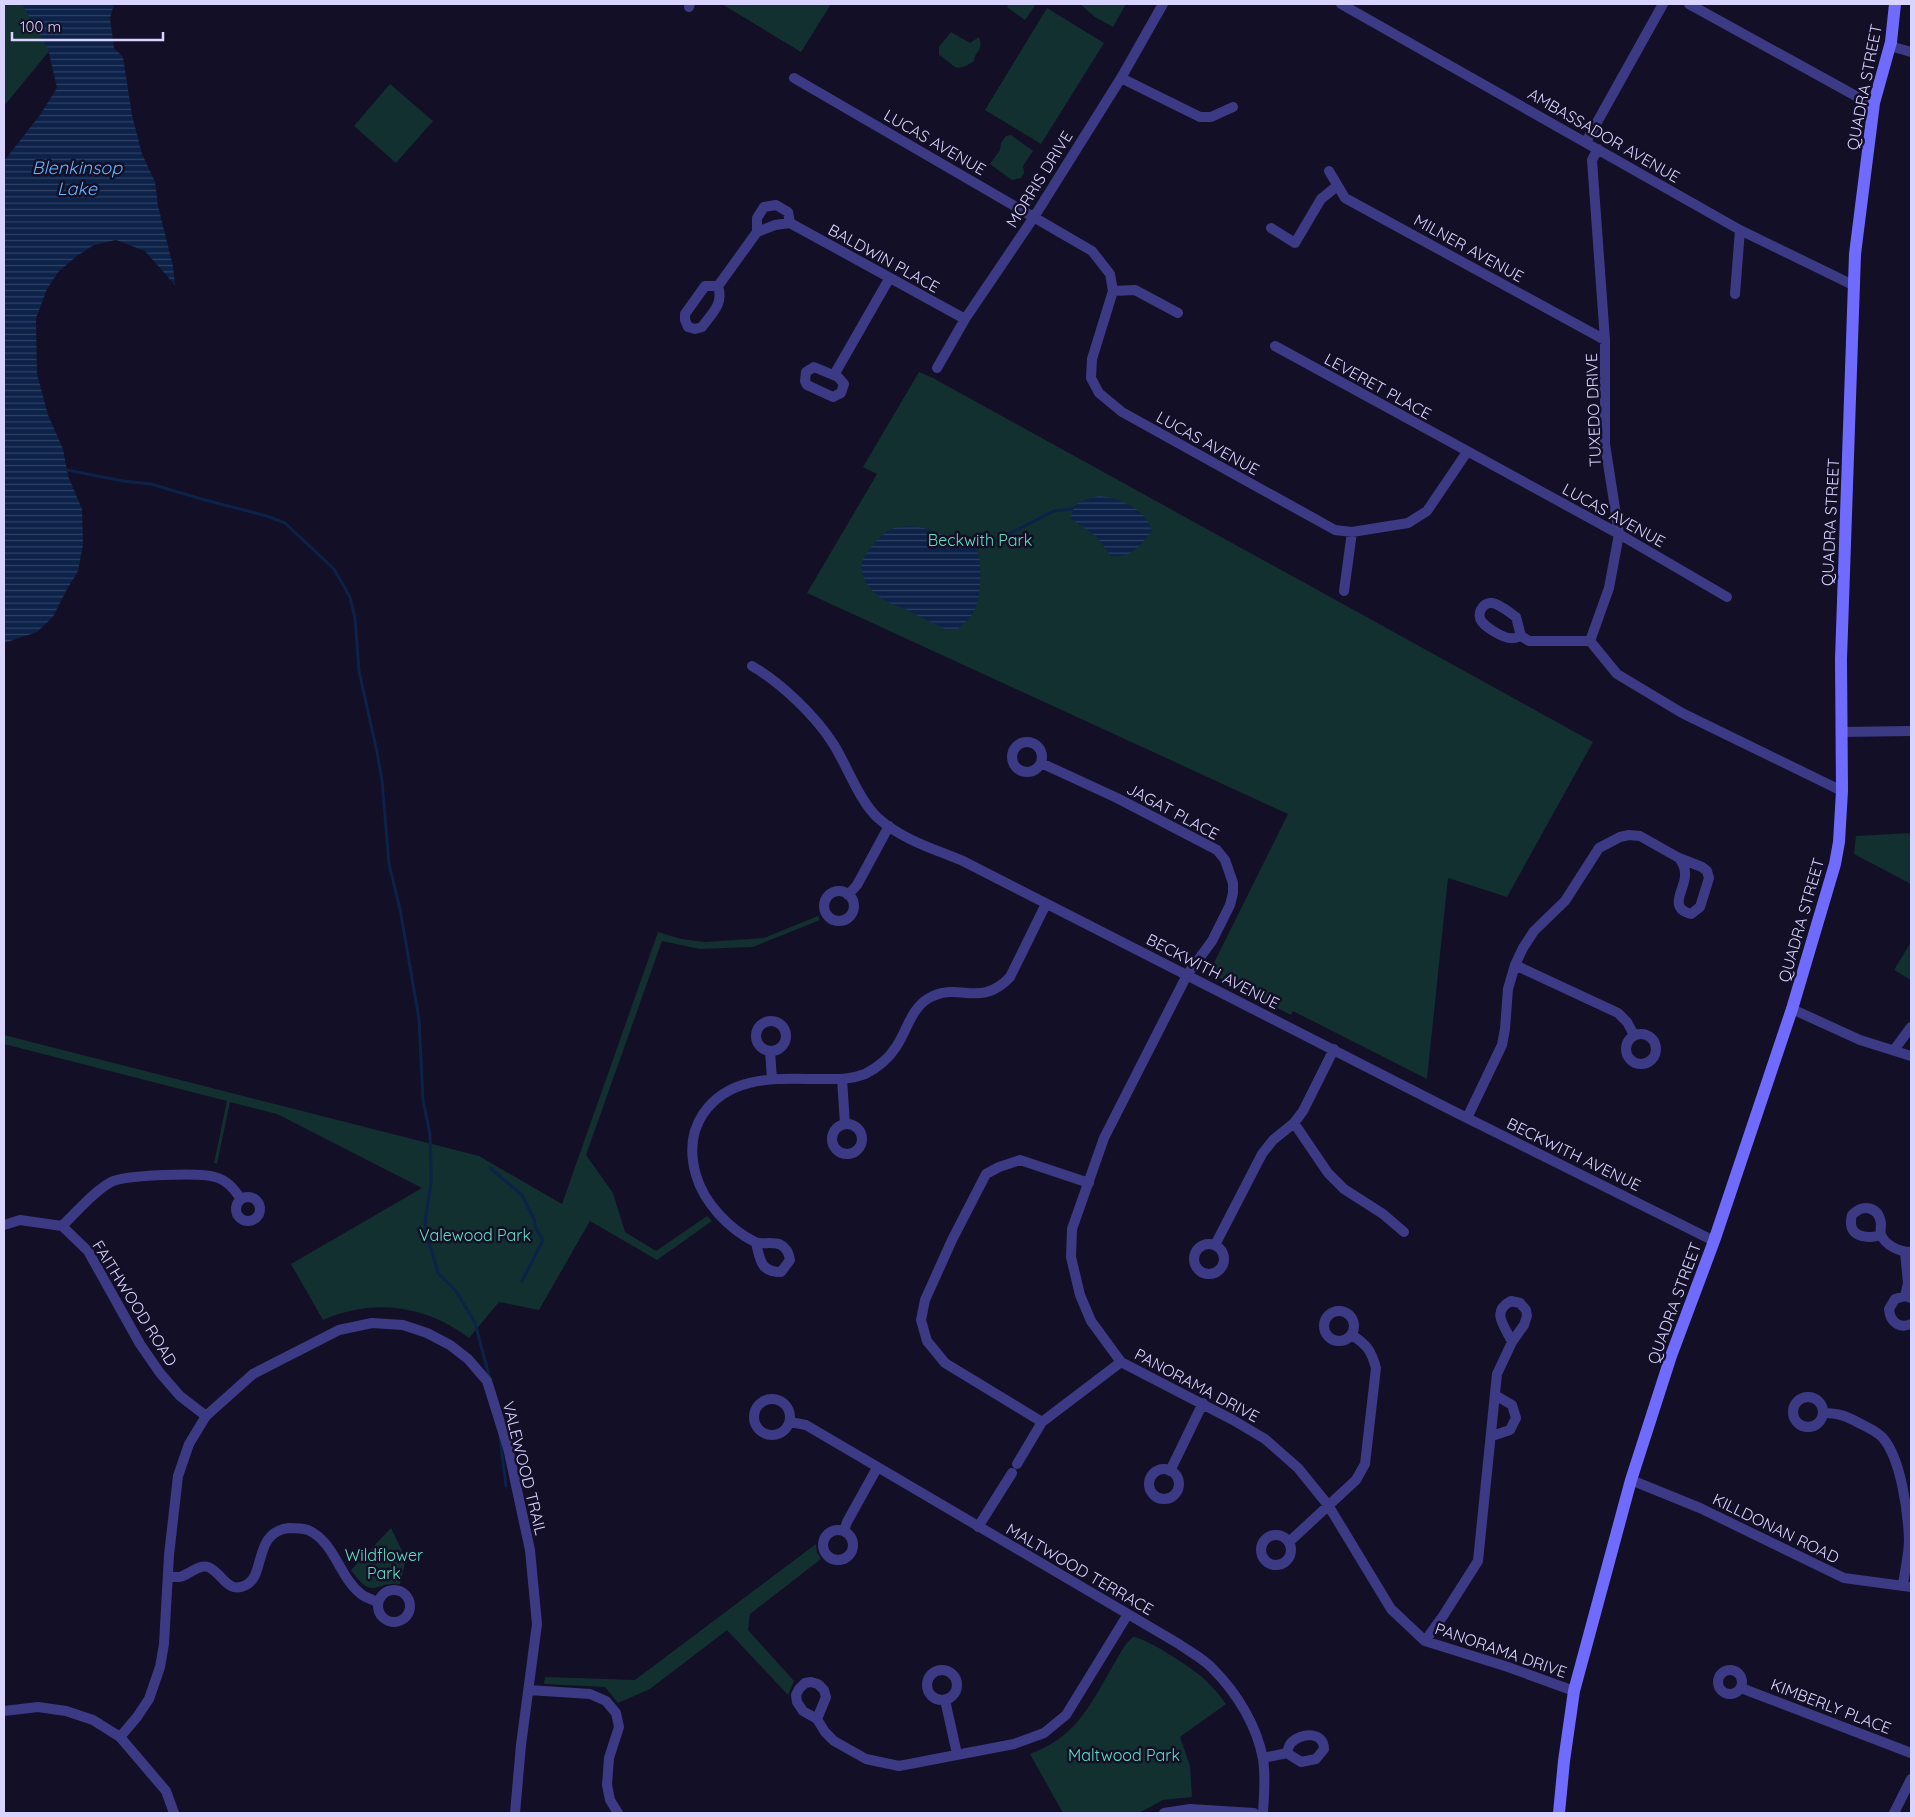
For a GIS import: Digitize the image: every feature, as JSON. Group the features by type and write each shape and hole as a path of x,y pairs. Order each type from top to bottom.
{"main road":[{"name":"QUADRA STREET","path":"1559,1813 1574,1691 1631,1480 1671,1356 1714,1241 1792,1009 1835,864 1839,842 1842,791 1842,597 1855,254 1874,106 1890,46 1895,4"}],"street":[{"name":"MORRIS DRIVE","path":"937,368 965,319 1034,217 1121,78 1162,4"},
{"name":"AMBASSADOR AVENUE","path":"1340,4 1740,230 1855,286"},
{"path":"1586,142 1663,4"},
{"path":"1689,4 1874,106"},
{"path":"1890,46 1911,52"},
{"name":"LUCAS AVENUE","path":"794,78 1092,251 1110,274 1113,291 1092,359 1091,378 1099,393 1122,412 1318,521 1336,530 1352,532 1408,523 1427,511 1467,452 1619,534 1727,598"},
{"path":"1121,78 1200,117 1210,117 1232,107"},
{"name":"TUXEDO DRIVE","path":"1590,641 1609,588 1619,534 1606,444 1605,340 1592,160 1598,149"},
{"name":"MILNER AVENUE","path":"1329,171 1345,198 1605,340"},
{"path":"1271,228 1295,243 1321,199 1337,186"},
{"name":"BALDWIN PLACE","path":"718,286 757,232 757,218 764,207 776,205 788,212 790,223 965,319"},
{"path":"757,232 775,225 790,223"},
{"path":"1734,294 1740,230"},
{"path":"834,375 889,278"},
{"path":"1113,291 1135,290 1178,313"},
{"name":"LEVERET PLACE","path":"1275,346 1467,452"},
{"path":"1344,591 1352,532"},
{"path":"1521,636 1529,641 1590,641 1618,674 1682,713 1842,791"},
{"name":"BECKWITH AVENUE","path":"752,666 783,688 804,708 833,744 876,816 908,838 963,861 1467,1118 1714,1241"},
{"path":"1841,732 1911,731"},
{"name":"JAGAT PLACE","path":"1041,763 1205,842 1217,850 1225,860 1233,882 1230,905 1212,940 1187,975"},
{"path":"848,895 857,885 889,826"},
{"path":"1467,1118 1502,1045 1508,989 1515,965 1523,948 1534,931 1565,901 1599,848 1620,837 1640,836 1679,858 1707,870 1709,878 1700,907 1691,914 1680,908 1678,901 1686,874 1679,858"},
{"path":"756,1243 720,1215 703,1194 696,1175 692,1139 702,1115 710,1105 731,1088 745,1083 772,1079 842,1079 866,1073 886,1060 896,1048 914,1013 928,998 946,992 983,994 994,990 1010,977 1046,904"},
{"path":"1515,965 1618,1012 1627,1022 1634,1035"},
{"name":"PANORAMA DRIVE","path":"1187,975 1104,1138 1072,1229 1071,1257 1080,1295 1091,1321 1121,1362 1203,1403 1264,1439 1298,1468 1328,1505 1391,1609 1425,1641 1508,1667 1574,1691"},
{"path":"1792,1009 1860,1040 1911,1056"},
{"path":"1894,1050 1911,1027"},
{"path":"1215,1245 1262,1154 1273,1140 1294,1123 1303,1111 1334,1050"},
{"path":"770,1051 772,1079"},
{"path":"842,1079 845,1124"},
{"path":"1294,1123 1328,1173 1344,1189 1383,1214 1404,1232"},
{"path":"1042,1422 945,1363 926,1341 921,1320 925,1300 952,1240 986,1174 999,1167 1020,1160 1089,1183"},
{"path":"4,1225 20,1220 62,1226 112,1181 149,1176 213,1176 223,1180 232,1187 241,1198"},
{"name":"FAITHWOOD ROAD","path":"62,1226 88,1251 140,1344 160,1373 180,1396 206,1416"},
{"path":"1881,1235 1896,1249 1908,1252 1910,1280 1908,1297 1894,1299 1889,1309 1889,1315 1896,1324 1902,1326 1911,1324"},
{"name":"VALEWOOD TRAIL","path":"120,1736 137,1717 149,1699 160,1667 164,1644 168,1577 178,1476 189,1444 206,1416 253,1374 339,1330 372,1323 403,1325 427,1333 450,1345 468,1359 487,1381 508,1448 530,1550 537,1624 514,1813"},
{"path":"1289,1542 1356,1480 1365,1464 1376,1368 1373,1355 1366,1344 1352,1335"},
{"path":"1425,1641 1478,1561 1498,1374 1512,1342"},
{"path":"1017,1464 1042,1422 1121,1362"},
{"path":"1492,1436 1510,1430 1516,1418 1512,1405 1495,1396"},
{"path":"1170,1471 1203,1403"},
{"path":"1823,1412 1838,1413 1868,1427 1881,1436 1890,1447 1896,1461 1907,1514 1909,1541 1907,1586"},
{"name":"MALTWOOD TERRACE","path":"790,1422 806,1425 1179,1644 1212,1668 1234,1694 1250,1721 1262,1758 1265,1780 1263,1813"},
{"path":"844,1531 847,1522 878,1468"},
{"path":"978,1527 1012,1474"},
{"name":"KILLDONAN ROAD","path":"1631,1480 1700,1508 1844,1578 1907,1586"},
{"path":"168,1577 181,1576 203,1566 209,1567 229,1586 238,1588 247,1585 252,1579 266,1543 273,1534 284,1529 297,1528 307,1530 318,1536 336,1558 349,1581 362,1595 378,1602"},
{"path":"817,1719 825,1732 834,1741 866,1759 899,1766 1014,1744 1044,1733 1066,1715 1128,1614"},
{"name":"KIMBERLY PLACE","path":"1741,1688 1911,1753"},
{"path":"529,1690 590,1694 606,1701 616,1713 619,1726 609,1758 607,1784 610,1800 618,1813"},
{"path":"945,1700 957,1754"},
{"path":"4,1710 38,1707 66,1711 93,1720 120,1736 166,1791 174,1813"},
{"path":"1262,1758 1287,1753"},
{"path":"1894,1813 1911,1779"},
{"path":"1164,1813 1190,1809 1254,1813"}],"green space":[{"path":"4,4 88,4 4,106"},
{"path":"724,4 831,4 801,52"},
{"path":"1009,4 1036,4 1025,20 1007,7"},
{"path":"1080,4 1126,4 1113,27 1095,17"},
{"path":"1047,8 1104,43 1041,144 985,110"},
{"path":"951,32 970,43 979,37 980,48 974,61 968,65 956,67 939,55 939,47"},
{"path":"390,84 433,121 396,163 354,126"},
{"path":"1011,135 1033,151 1023,166 1024,173 1021,178 1012,180 990,164 1000,150 1001,143 1006,136"},
{"name":"Beckwith Park","path":"919,372 1593,742 1507,897 1448,878 1427,1079 1293,1011 1291,1015 1209,973 1288,814 807,593 877,474 863,467"},
{"path":"1911,833 1911,884 1854,854 1856,836"},
{"name":"Valewood Park","path":"818,916 820,920 753,947 700,949 662,941 586,1155 613,1193 625,1232 656,1251 707,1216 712,1221 657,1260 590,1221 539,1310 499,1302 469,1338 435,1318 399,1308 361,1309 323,1320 291,1264 422,1188 277,1114 230,1102 217,1164 214,1163 227,1101 4,1044 4,1035 479,1156 562,1204 658,932 681,939 705,942 764,938"},
{"path":"1911,942 1911,980 1894,970"},
{"name":"Wildflower Park","path":"391,1528 406,1559 400,1584 369,1588 351,1570"},
{"path":"816,1544 817,1552 821,1559 750,1614 748,1630 794,1681 788,1695 727,1630 650,1689 618,1703 605,1687 544,1684 545,1677 635,1680"},
{"name":"Maltwood Park","path":"1133,1637 1157,1647 1189,1667 1209,1683 1226,1704 1180,1737 1190,1766 1192,1797 1163,1800 1139,1813 1063,1813 1030,1754 1058,1739 1079,1720 1123,1648"}],"water":[{"name":"Blenkinsop Lake","path":"22,4 114,4 110,18 114,48 123,57 132,115 142,154 155,182 158,206 173,266 175,285 145,251 116,240 94,245 77,256 59,271 47,289 36,318 37,374 48,415 63,449 68,476 82,509 83,545 78,571 53,617 37,632 4,643 4,161 40,115 57,88 48,49"},
{"path":"1099,496 1116,499 1132,506 1149,523 1152,531 1135,550 1125,555 1111,556 1096,536 1071,519 1076,505 1084,500"},
{"path":"912,526 969,542 976,548 979,556 981,576 978,598 972,615 958,629 947,630 886,601 876,594 866,582 862,568 863,561 872,546 889,530"}],"waterway":[{"path":"67,470 123,481 151,484 267,516 285,523 334,569 350,597 355,618 359,671 382,780 389,864 400,909 419,1019 423,1100 430,1134 431,1183 425,1222 427,1235 438,1273 456,1291 475,1323 490,1379"},
{"path":"975,548 989,544 1054,511 1072,509"},
{"path":"490,1168 522,1195 534,1219 536,1229 543,1240 522,1281"},
{"path":"500,1437 506,1486"}]}
